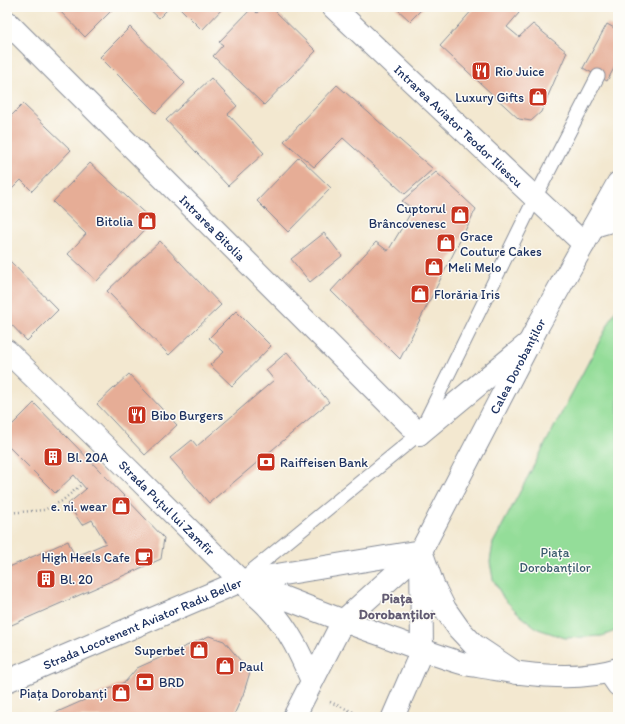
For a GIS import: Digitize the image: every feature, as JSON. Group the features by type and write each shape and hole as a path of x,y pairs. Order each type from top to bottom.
{"street":[{"name":"Intrarea Aviator Teodor Iliescu","path":"334,7 535,198 589,235"},
{"name":"Intrarea Bitolia","path":"7,22 419,434"},
{"name":"Calea Dorobanților","path":"294,717 343,621 422,550 539,324 618,183"},
{"path":"589,235 618,219"},
{"name":"Strada Locotenent Aviator Radu Beller","path":"419,434 530,342"},
{"name":"Strada Puțul lui Zamfir","path":"7,351 269,608 291,638 303,659 312,681"},
{"name":"Calea Dorobanților","path":"393,717 422,650 422,550"},
{"path":"240,581 422,550 433,585 445,609 459,629 474,645 516,673"},
{"name":"Strada Locotenent Aviator Radu Beller","path":"7,681 240,581"},
{"path":"240,581 343,621 422,650 466,664 533,675 615,675"}],"lane":[{"path":"419,434 535,198 598,76"},
{"name":"Strada Locotenent Aviator Radu Beller","path":"240,581 419,434"}],"path":[{"path":"7,513 44,510 62,501 82,484"}],"green space":[{"name":"Piața Dorobanților","path":"618,306 618,630 602,636 565,638 538,629 521,616 504,599 493,579 490,562 493,543"}],"building":[{"path":"56,7 115,7 85,37"},
{"path":"147,7 170,7 159,18"},
{"path":"179,7 224,7 202,30"},
{"path":"262,7 271,7 316,51 264,105 213,56 223,45 219,42 252,8 257,13"},
{"path":"395,7 424,7 410,21"},
{"path":"475,7 513,7 519,13 507,27 519,37 533,24 567,52 541,112 531,121 519,119 440,46"},
{"path":"607,24 618,30 618,61 607,81 583,68"},
{"path":"130,27 185,83 156,113 100,57"},
{"path":"211,78 237,106 228,114 264,153 228,186 166,120"},
{"path":"337,85 433,169 405,194 343,138 314,167 284,141"},
{"path":"23,104 71,150 32,191 21,180 7,194 7,120"},
{"path":"299,157 331,188 288,232 257,201"},
{"path":"90,163 153,221 97,281 68,254 86,234 53,202"},
{"path":"436,172 476,209 400,359 331,291 376,242 388,251 413,209 402,201"},
{"path":"324,233 342,256 310,282 291,259"},
{"path":"160,241 221,305 169,355 107,291"},
{"path":"7,258 58,310 27,341 7,320"},
{"path":"236,311 271,346 232,386 210,365 224,352 209,338"},
{"path":"287,352 329,402 209,503 170,458 192,440 197,446 274,380 266,370"},
{"name":"Bibo Burgers","path":"129,374 177,425 145,455 97,404"},
{"path":"34,403 164,538 161,559 7,627 7,568 68,541 75,557 106,543 92,520 82,525 68,504 86,489 74,475 55,493 7,445 7,430"},
{"path":"209,636 224,641 250,672 243,695 233,717 46,717 125,682 137,668"}],"place":[{"name":"Rio Juice","path":"481,71"},
{"name":"Luxury Gifts","path":"538,97"},
{"name":"Cuptorul Brâncovenesc","path":"460,215"},
{"name":"Bitolia","path":"147,221"},
{"name":"Grace Couture Cakes","path":"446,243"},
{"name":"Meli Melo","path":"434,267"},
{"name":"Florăria Iris","path":"420,294"},
{"name":"Bibo Burgers","path":"137,415"},
{"name":"Bl. 20A","path":"53,457"},
{"name":"Raiffeisen Bank","path":"266,462"},
{"name":"e. ni. wear","path":"121,506"},
{"name":"High Heels Cafe","path":"144,557"},
{"name":"Bl. 20","path":"46,579"},
{"name":"Superbet","path":"199,650"},
{"name":"Paul","path":"225,666"},
{"name":"BRD","path":"145,682"},
{"name":"Piața Dorobanți","path":"121,693"}],"district":[{"name":"Piața Dorobanților","path":"397,606"}]}
